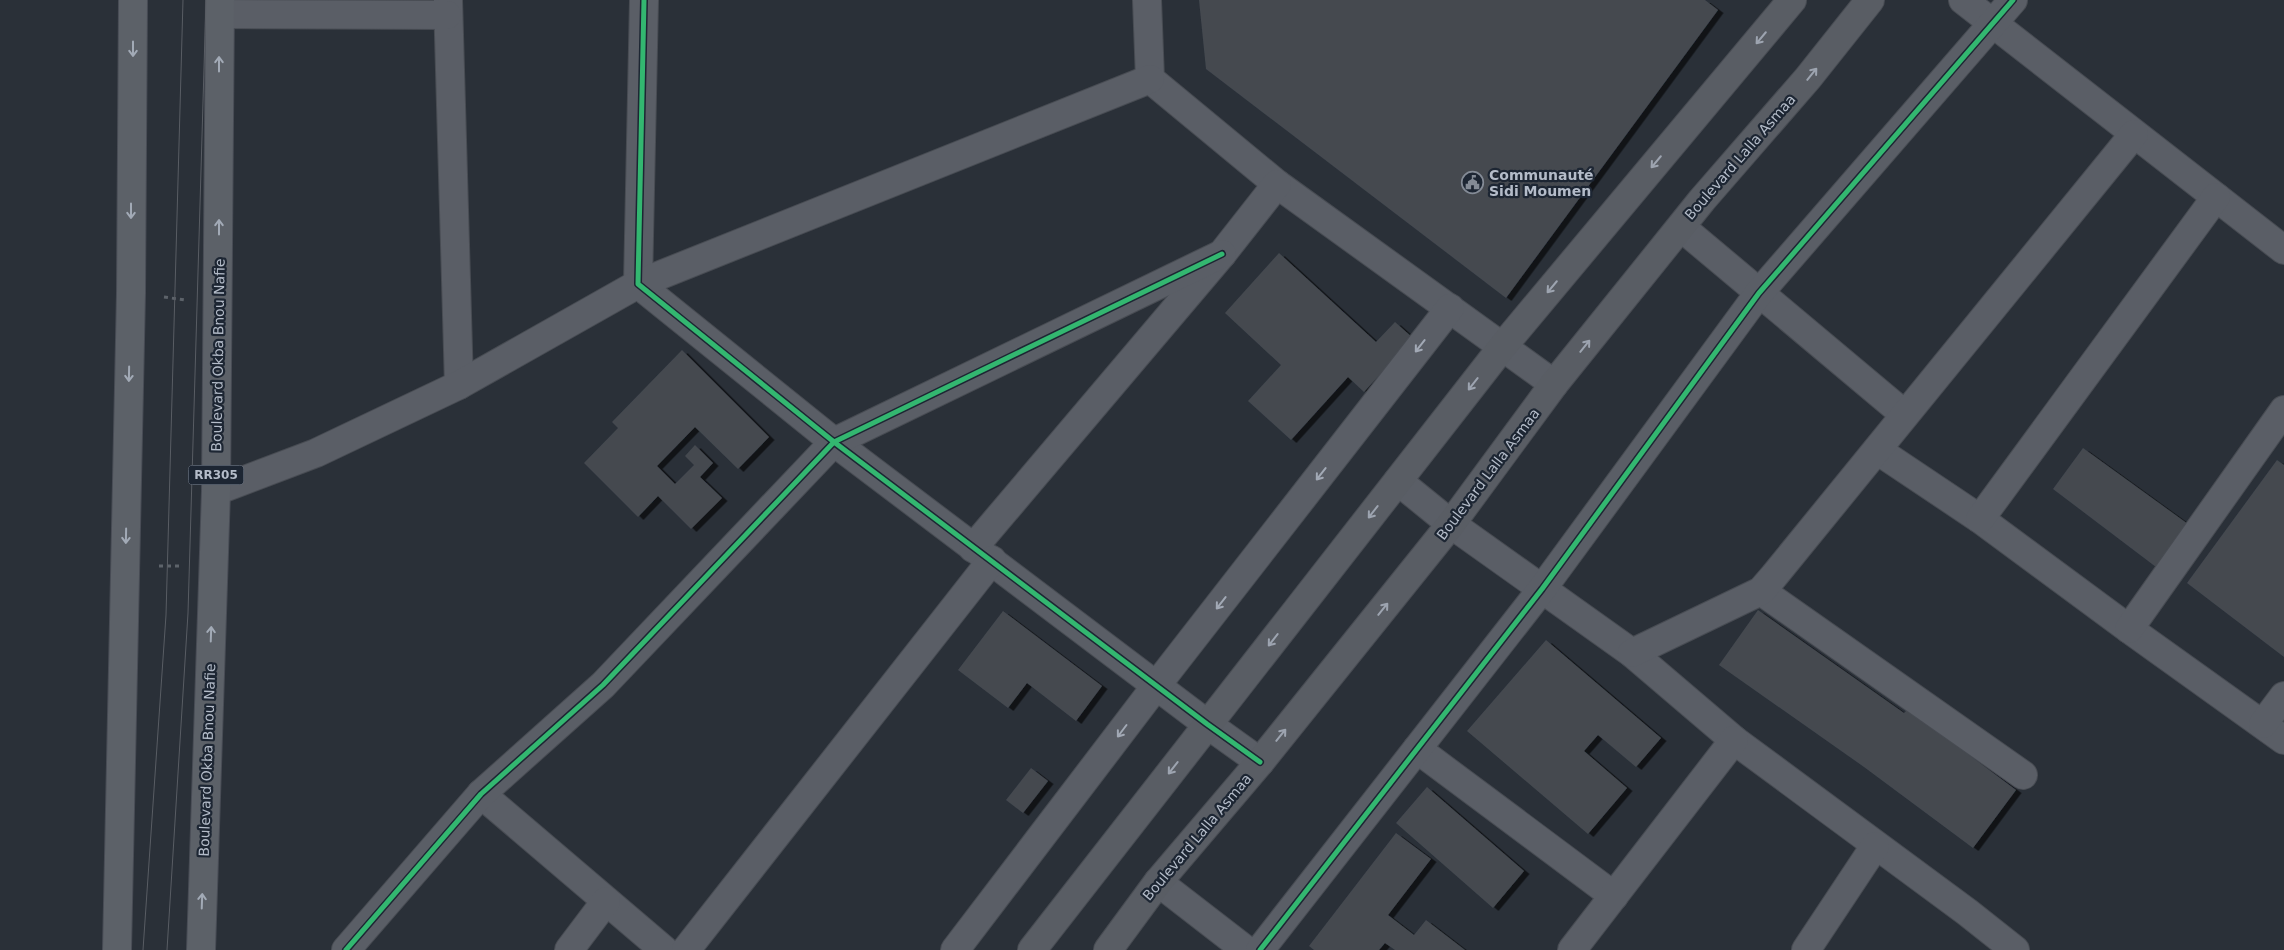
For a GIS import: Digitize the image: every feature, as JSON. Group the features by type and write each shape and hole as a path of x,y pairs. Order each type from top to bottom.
{"main road":[{"path":"117,950 131,293 133,0"},
{"path":"1032,950 1503,346 1792,0"},
{"name":"Boulevard Lalla Asmaa","path":"1108,950 1158,882 1260,762 1451,524 1554,384 1681,227 1808,78 1870,0"},
{"name":"Boulevard Okba Bnou Nafie","path":"201,950 216,490 220,7"}],"street":[{"path":"638,284 644,0"},
{"path":"1147,0 1150,79 1277,184 1554,384"},
{"path":"1963,0 2284,250"},
{"path":"1260,950 1542,589 1759,293 2013,0"},
{"path":"220,7 448,8 459,385"},
{"path":"216,490 316,453 459,385 638,284 1150,79"},
{"path":"1632,653 1761,591 2134,134"},
{"path":"686,950 983,554 1277,184"},
{"path":"1980,519 2216,197"},
{"path":"1681,227 1904,414"},
{"path":"346,950 481,794 603,685 834,442 1222,254"},
{"path":"638,284 834,442 1156,686 1260,762"},
{"path":"955,950 1156,686 1450,308"},
{"path":"2129,629 2284,410"},
{"path":"1876,450 1980,519 2273,732 2284,696"},
{"path":"1398,481 1451,524 1632,653 1734,740 1875,846 1967,912 2015,950"},
{"path":"1761,591 2023,775"},
{"path":"1572,950 1734,740"},
{"path":"1417,749 1614,896"},
{"path":"481,794 664,950"},
{"path":"1806,950 1875,846"},
{"path":"1158,882 1246,950"},
{"path":"569,950 606,901"}],"path":[{"path":"131,293 218,304"},
{"path":"126,565 214,566"}],"building":[{"name":"Communauté Sidi Moumen","path":"1199,0 1705,0 1718,10 1506,298 1206,69"},
{"path":"1279,253 1376,342 1395,322 1413,338 1364,392 1348,377 1291,440 1248,401 1281,365 1225,313"},
{"path":"682,350 769,437 738,469 695,427 657,466 675,484 694,465 685,456 695,445 713,463 700,477 722,498 691,529 658,496 638,517 584,463 618,428 612,422"},
{"path":"2083,448 2188,524 2156,567 2053,489"},
{"path":"2277,460 2284,465 2284,657 2187,583"},
{"path":"1758,610 1904,713 1908,709 2016,790 1973,848 1864,767 1719,665"},
{"path":"1003,611 1102,686 1076,721 1027,683 1008,708 958,670"},
{"path":"1546,640 1661,738 1636,767 1598,735 1584,751 1627,788 1588,834 1467,731"},
{"path":"1031,768 1048,781 1023,813 1006,800"},
{"path":"1427,787 1524,871 1493,908 1396,823"},
{"path":"1396,833 1431,859 1388,915 1414,935 1426,920 1465,950 1395,950 1385,943 1379,950 1314,950 1309,946"}],"tram line":[{"path":"143,950 166,615 183,0"},
{"path":"167,950 188,613 206,0"}],"cycle path":[{"path":"644,0 638,284 834,442 1260,762"},
{"path":"1260,950 1542,589 1759,293 2013,0"},
{"path":"346,950 481,794 603,685 834,442 1222,254"}],"place":[{"name":"Communauté Sidi Moumen","path":"1473,183"}]}
